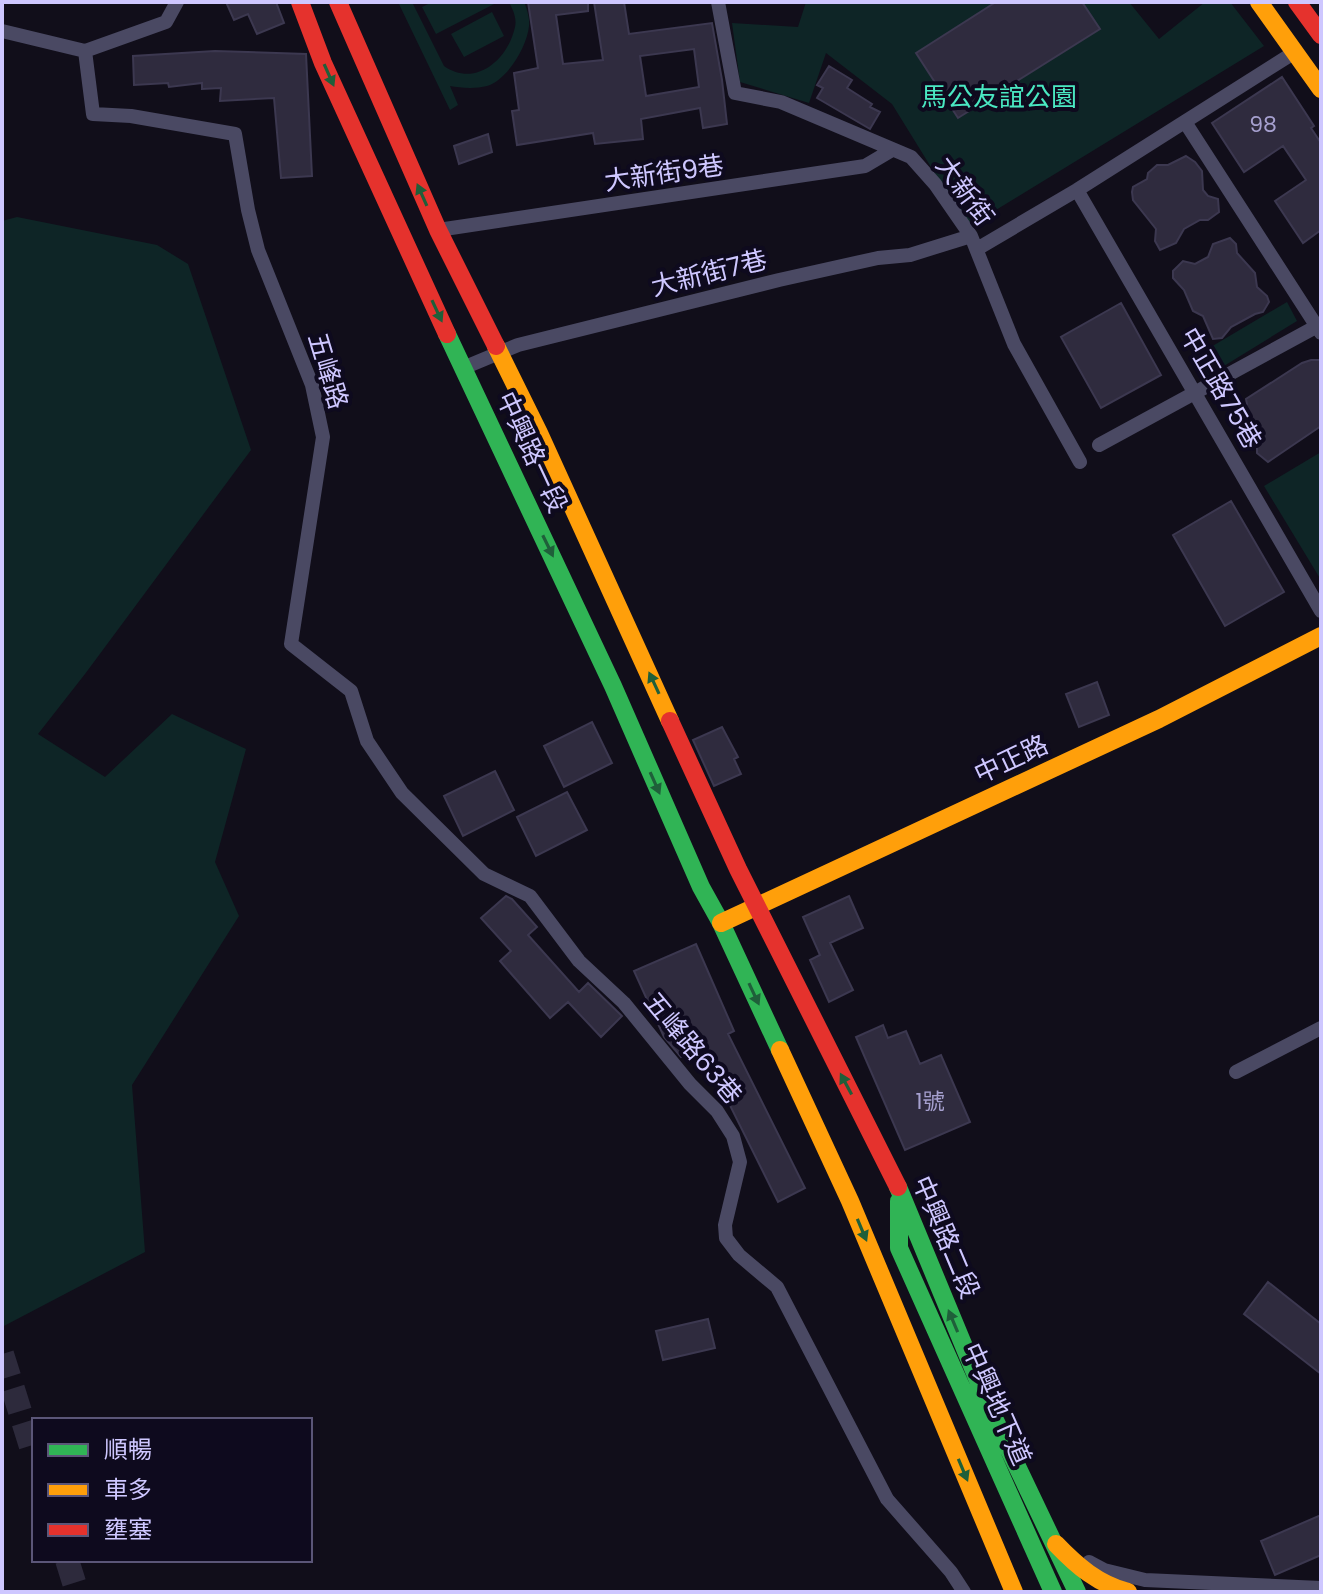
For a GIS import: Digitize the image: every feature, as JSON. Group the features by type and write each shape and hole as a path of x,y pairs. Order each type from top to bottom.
{"main road":[{"name":"中興路一段","path":"300,2 323,63 577,608 701,887 721,923"},
{"name":"中興路一段","path":"338,2 438,230 500,352 757,906"},
{"path":"1259,2 1321,89"},
{"path":"1297,2 1321,35"},
{"name":"中正路","path":"721,923 1159,719 1321,636"},
{"name":"中興路二段","path":"757,906 899,1189 992,1414 1077,1592"},
{"path":"721,923 850,1201 1014,1592"},
{"name":"中興地下道","path":"899,1189 899,1248 1053,1592"},
{"path":"1052,1537 1071,1561 1098,1580 1128,1592"}],"street":[{"path":"2,31 85,51 166,22 177,2"},
{"name":"大新街","path":"718,2 735,93 781,102 911,157 927,175 974,243 1014,344 1080,462"},
{"name":"五峰路","path":"85,51 93,114 131,116 235,134 258,250 312,385 323,437 291,644 351,691 367,741 402,793"},
{"name":"大新街7巷","path":"463,368 518,345 779,280 878,258 974,243 1077,190 1295,52"},
{"path":"1099,445 1320,328 1185,122"},
{"name":"大新街9巷","path":"438,230 865,166 892,150"},
{"name":"中正路75巷","path":"1077,190 1321,611"},
{"name":"五峰路63巷","path":"402,793 484,874 530,896 579,961 624,1003 690,1084 717,1111 733,1136 740,1162 725,1225 726,1238 739,1255 777,1287 887,1499 951,1572 964,1592"},
{"path":"1236,1072 1321,1028"},
{"path":"1052,1537 1104,1570 1134,1579 1321,1588"}],"green space":[{"path":"398,2 412,2 444,66 456,72 478,72 498,60 511,39 515,24 509,2 524,2 529,20 527,34 515,62 494,83 478,88 450,86 458,105 450,110"},
{"path":"432,2 498,2 436,34 422,7"},
{"name":"馬公友誼公園","path":"806,2 1129,2 1159,39 1205,2 1230,2 1264,46 968,227 892,104 826,53 809,103 740,82 732,23 798,27"},
{"path":"492,12 504,36 464,57 451,34"},
{"path":"17,217 157,245 188,264 251,450 38,734 105,777 172,714 246,749 215,862 239,916 132,1085 145,1252 2,1327 2,221"},
{"path":"1287,302 1297,321 1206,377 1194,357"},
{"path":"1321,452 1321,580 1264,486"}],"building":[{"path":"226,2 276,2 284,23 257,34 248,14 234,20"},
{"path":"528,2 588,2 588,11 556,15 563,64 603,60 594,2 624,2 629,34 712,23 727,124 703,128 700,108 641,119 643,139 595,144 593,133 517,145 512,111 519,110 514,73 538,68","holes":["694,49 699,87 646,96 640,56"]},
{"path":"996,2 1082,2 1100,29 958,118 916,53"},
{"path":"215,51 306,54 312,176 281,178 274,98 220,101 221,88 202,89 202,83 169,87 168,83 134,85 133,56"},
{"path":"829,66 852,80 847,88 880,112 870,129 817,98 823,88 817,85"},
{"path":"1282,77 1314,126 1311,128 1321,143 1321,230 1303,243 1275,201 1306,180 1283,146 1244,172 1212,123"},
{"path":"488,134 492,152 459,164 454,146"},
{"path":"1186,156 1202,171 1203,190 1208,196 1218,199 1219,212 1184,229 1176,243 1160,250 1155,241 1156,229 1133,200 1133,187 1147,179 1148,173 1157,165 1168,165"},
{"path":"1230,238 1236,244 1237,253 1255,273 1257,287 1269,302 1263,312 1231,327 1222,338 1213,339 1203,316 1193,311 1184,290 1173,278 1173,271 1183,261 1195,264 1208,257 1213,244"},
{"path":"1121,303 1161,375 1101,408 1061,337"},
{"path":"1311,360 1321,360 1321,426 1268,462 1257,453 1257,434 1244,429 1235,413 1247,404 1246,399"},
{"path":"1231,501 1284,592 1225,626 1173,535"},
{"path":"1097,682 1109,715 1079,727 1066,694"},
{"path":"592,722 612,763 564,787 544,746"},
{"path":"722,727 738,757 734,759 741,774 714,786 693,740"},
{"path":"495,771 514,810 463,836 444,796"},
{"path":"567,792 587,830 536,856 517,817"},
{"path":"506,896 537,927 528,935 579,992 588,983 622,1016 601,1037 568,1002 550,1018 500,961 511,951 481,918"},
{"path":"849,896 863,928 830,943 853,990 829,1002 810,960 820,955 803,917"},
{"path":"696,944 734,1031 728,1034 805,1188 778,1202 701,1047 681,1057 664,1037 634,971"},
{"path":"883,1025 888,1038 906,1031 920,1064 941,1055 970,1122 905,1150 856,1037"},
{"path":"1268,1282 1321,1324 1321,1374 1244,1314"},
{"path":"708,1319 715,1348 663,1360 656,1331"},
{"path":"1321,1515 1321,1555 1275,1575 1261,1541"}],"tunnel":[{"path":"2,1354 32,1450"},
{"path":"68,1562 77,1592"}],"traffic: fast":[{"path":"447,334 613,686 701,887 780,1050"},
{"path":"898,1187 992,1414 1077,1592"},
{"path":"899,1201 899,1248 1053,1592"}],"traffic: slow":[{"path":"1259,2 1321,89"},
{"path":"496,346 670,721"},
{"path":"721,923 1159,719 1321,636"},
{"path":"780,1050 850,1201 1014,1592"},
{"path":"1056,1544 1089,1573 1128,1592"}],"traffic: jam":[{"path":"300,2 323,63 447,334"},
{"path":"338,2 438,230 496,346"},
{"path":"1297,2 1321,35"},
{"path":"670,721 738,869 898,1187"}]}
